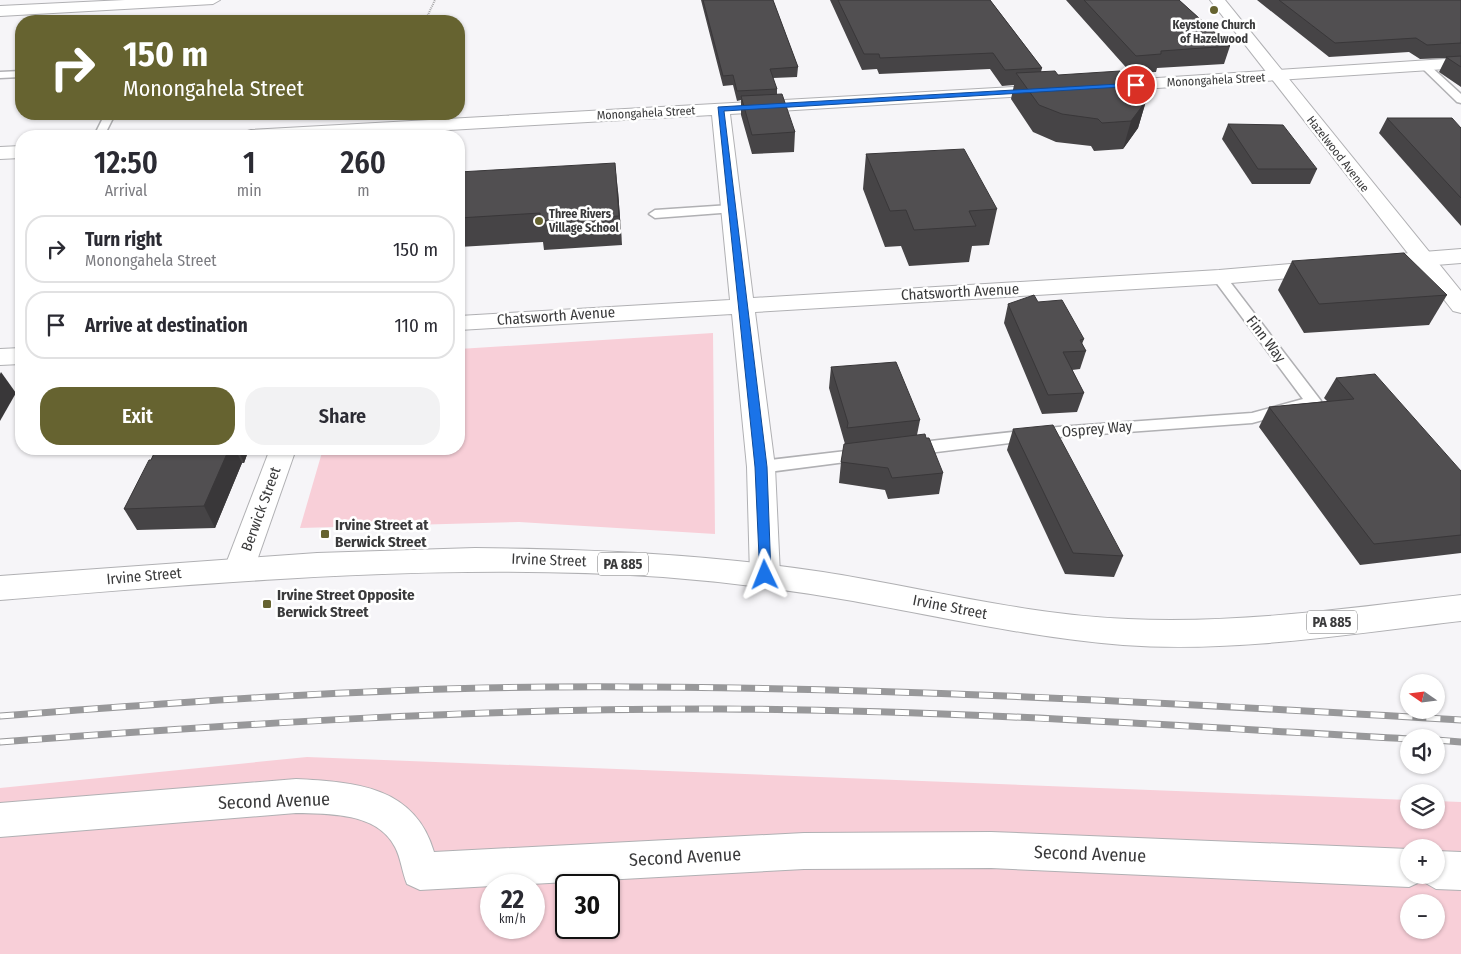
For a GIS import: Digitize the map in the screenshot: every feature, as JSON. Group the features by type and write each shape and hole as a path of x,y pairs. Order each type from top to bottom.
{"street":[{"path":"0,11 213,0"},
{"name":"Hazelwood Avenue","path":"1217,0 1461,306"},
{"name":"Monongahela Street","path":"328,130 1072,89 1461,64"},
{"path":"720,109 761,467 765,575"},
{"path":"0,153 15,152"},
{"path":"1375,263 1461,256"},
{"name":"Chatsworth Avenue","path":"465,323 1219,277 1346,266"},
{"path":"0,357 15,356"},
{"name":"Berwick Street","path":"239,569 281,455"},
{"name":"Irvine Street","path":"0,588 373,560 510,558 635,564 765,575 1080,628 1167,634 1243,631 1461,608"},
{"name":"Second Avenue","path":"0,820 296,796 344,798 385,810 410,837 420,871 804,851 981,850 1400,868"},
{"path":"1445,870 1461,871"}],"lane":[{"path":"1425,66 1461,100"},
{"path":"0,75 15,74"},
{"path":"655,214 730,209"},
{"name":"Finn Way","path":"1219,277 1313,401"},
{"name":"Osprey Way","path":"899,451 1058,432 1252,418 1313,401"},
{"path":"761,467 880,453"}],"path":[{"path":"429,15 435,0"}],"shaded area":[{"path":"713,333 715,534 519,522 300,528 321,455 465,455 465,349"},
{"path":"307,757 1400,800 1400,829 1445,829 1445,801 1461,802 1461,954 0,954 0,788"}],"building":[{"path":"703,0 773,0 798,67 770,69 777,89 737,91 733,75 723,76"},
{"path":"838,0 990,0 1042,68 1005,70 993,53 880,58 879,54 864,54"},
{"path":"1084,0 1179,0 1230,46 1161,51 1161,54 1136,56"},
{"path":"1279,0 1461,0 1461,43 1427,45 1416,38 1335,43"},
{"path":"1461,56 1461,67 1446,57"},
{"path":"1055,71 1058,75 1120,71 1146,101 1131,121 1102,123 1098,119 1062,114 1039,105 1016,73"},
{"path":"782,94 795,132 752,135 741,96"},
{"path":"1387,118 1452,118 1461,128 1461,198"},
{"path":"1228,124 1283,125 1317,169 1258,169"},
{"path":"964,149 997,209 969,211 976,226 914,230 906,210 890,211 866,154"},
{"path":"615,163 619,216 540,221 540,213 465,218 465,172"},
{"path":"1404,253 1447,295 1319,304 1292,261"},
{"path":"1034,295 1038,302 1062,300 1084,339 1080,340 1086,351 1063,352 1084,393 1048,395 1008,304"},
{"path":"896,362 920,420 847,428 848,423 831,367"},
{"path":"1375,374 1461,471 1461,535 1374,544 1269,407 1354,399 1336,378"},
{"path":"1053,425 1123,556 1073,553 1013,429"},
{"path":"925,434 926,438 929,438 943,473 892,478 888,468 841,462 844,444"},
{"path":"153,455 226,455 204,506 124,509 149,460 151,460"}],"railway":[{"path":"0,716 344,693 481,688 664,687 1006,696 1461,720"},
{"path":"0,742 361,718 632,709 894,712 1400,738"},
{"path":"1445,741 1461,742"}],"place":[{"name":"Keystone Church of Hazelwood","path":"1214,10"},
{"name":"Three Rivers Village School","path":"539,221"},
{"name":"Irvine Street at Berwick Street","path":"325,534"},
{"name":"Irvine Street Opposite Berwick Street","path":"267,604"}],"route":[{"path":"765,575 761,467 720,109 1136,85"}]}
